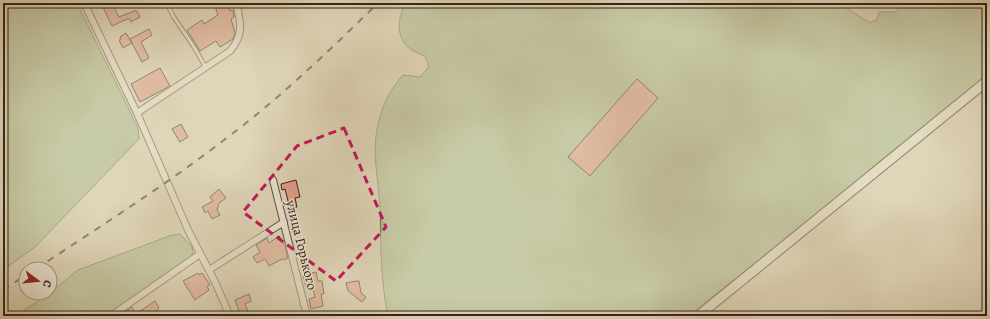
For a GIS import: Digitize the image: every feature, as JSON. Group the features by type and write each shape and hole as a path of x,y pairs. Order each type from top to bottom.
{"street":[{"path":"84,3 230,316"},
{"path":"136,113 230,51 239,38 240,22 236,3"},
{"path":"698,316 987,81"},
{"name":"улица Горького","path":"273,180 307,316"},
{"path":"209,270 284,222"},
{"path":"111,316 200,254"}],"lane":[{"path":"167,3 173,16 206,68"}],"highlighted area":[{"path":"344,128 386,227 336,281 243,212 297,146"}],"green space":[{"path":"3,3 77,3 138,128 139,139 34,248 3,270"},
{"path":"406,3 839,3 870,23 877,19 879,12 895,12 898,9 899,3 987,3 987,76 881,160 829,205 688,316 388,316 385,302 381,261 380,206 375,152 377,131 385,102 403,75 420,77 429,67 425,56 410,48 401,37 399,25 401,14"},
{"path":"180,234 192,247 193,252 191,257 106,316 7,316 21,312 38,301 58,301 58,286 78,270 172,235"}],"building":[{"path":"101,3 112,3 119,17 137,11 140,17 131,22 130,19 127,19 112,26"},
{"path":"214,3 227,3 230,11 233,10 234,17 231,19 235,33 233,39 220,47 216,41 200,51 187,30 202,20 204,24 218,15"},
{"path":"149,29 152,35 141,42 149,58 142,62 130,39"},
{"path":"126,33 132,43 123,48 119,40 121,39 120,37"},
{"path":"160,68 170,86 140,102 131,84"},
{"path":"637,79 658,98 590,176 568,157"},
{"path":"181,124 188,137 180,142 172,129"},
{"path":"296,180 300,197 295,198 297,207 290,209 285,189 282,190 281,184"},
{"path":"219,189 226,198 219,203 217,210 220,215 212,219 208,211 205,213 202,207 213,201 210,197"},
{"path":"279,236 285,245 288,258 282,259 269,266 265,259 257,263 253,257 260,252 256,245 267,238 269,243"},
{"path":"316,272 318,281 322,281 324,294 321,294 323,306 311,309 309,299 315,297 312,285 306,287 303,275"},
{"path":"198,273 199,275 202,273 210,285 207,286 209,290 195,300 183,281"},
{"path":"359,281 361,293 366,297 362,302 348,291 346,283"},
{"path":"249,294 251,301 245,304 250,316 241,316 235,300"},
{"path":"155,301 159,308 156,311 159,316 119,316 132,307 136,314"}],"railway":[{"path":"48,261 154,190 244,124 303,74 378,3"},
{"path":"3,290 18,280"}]}
